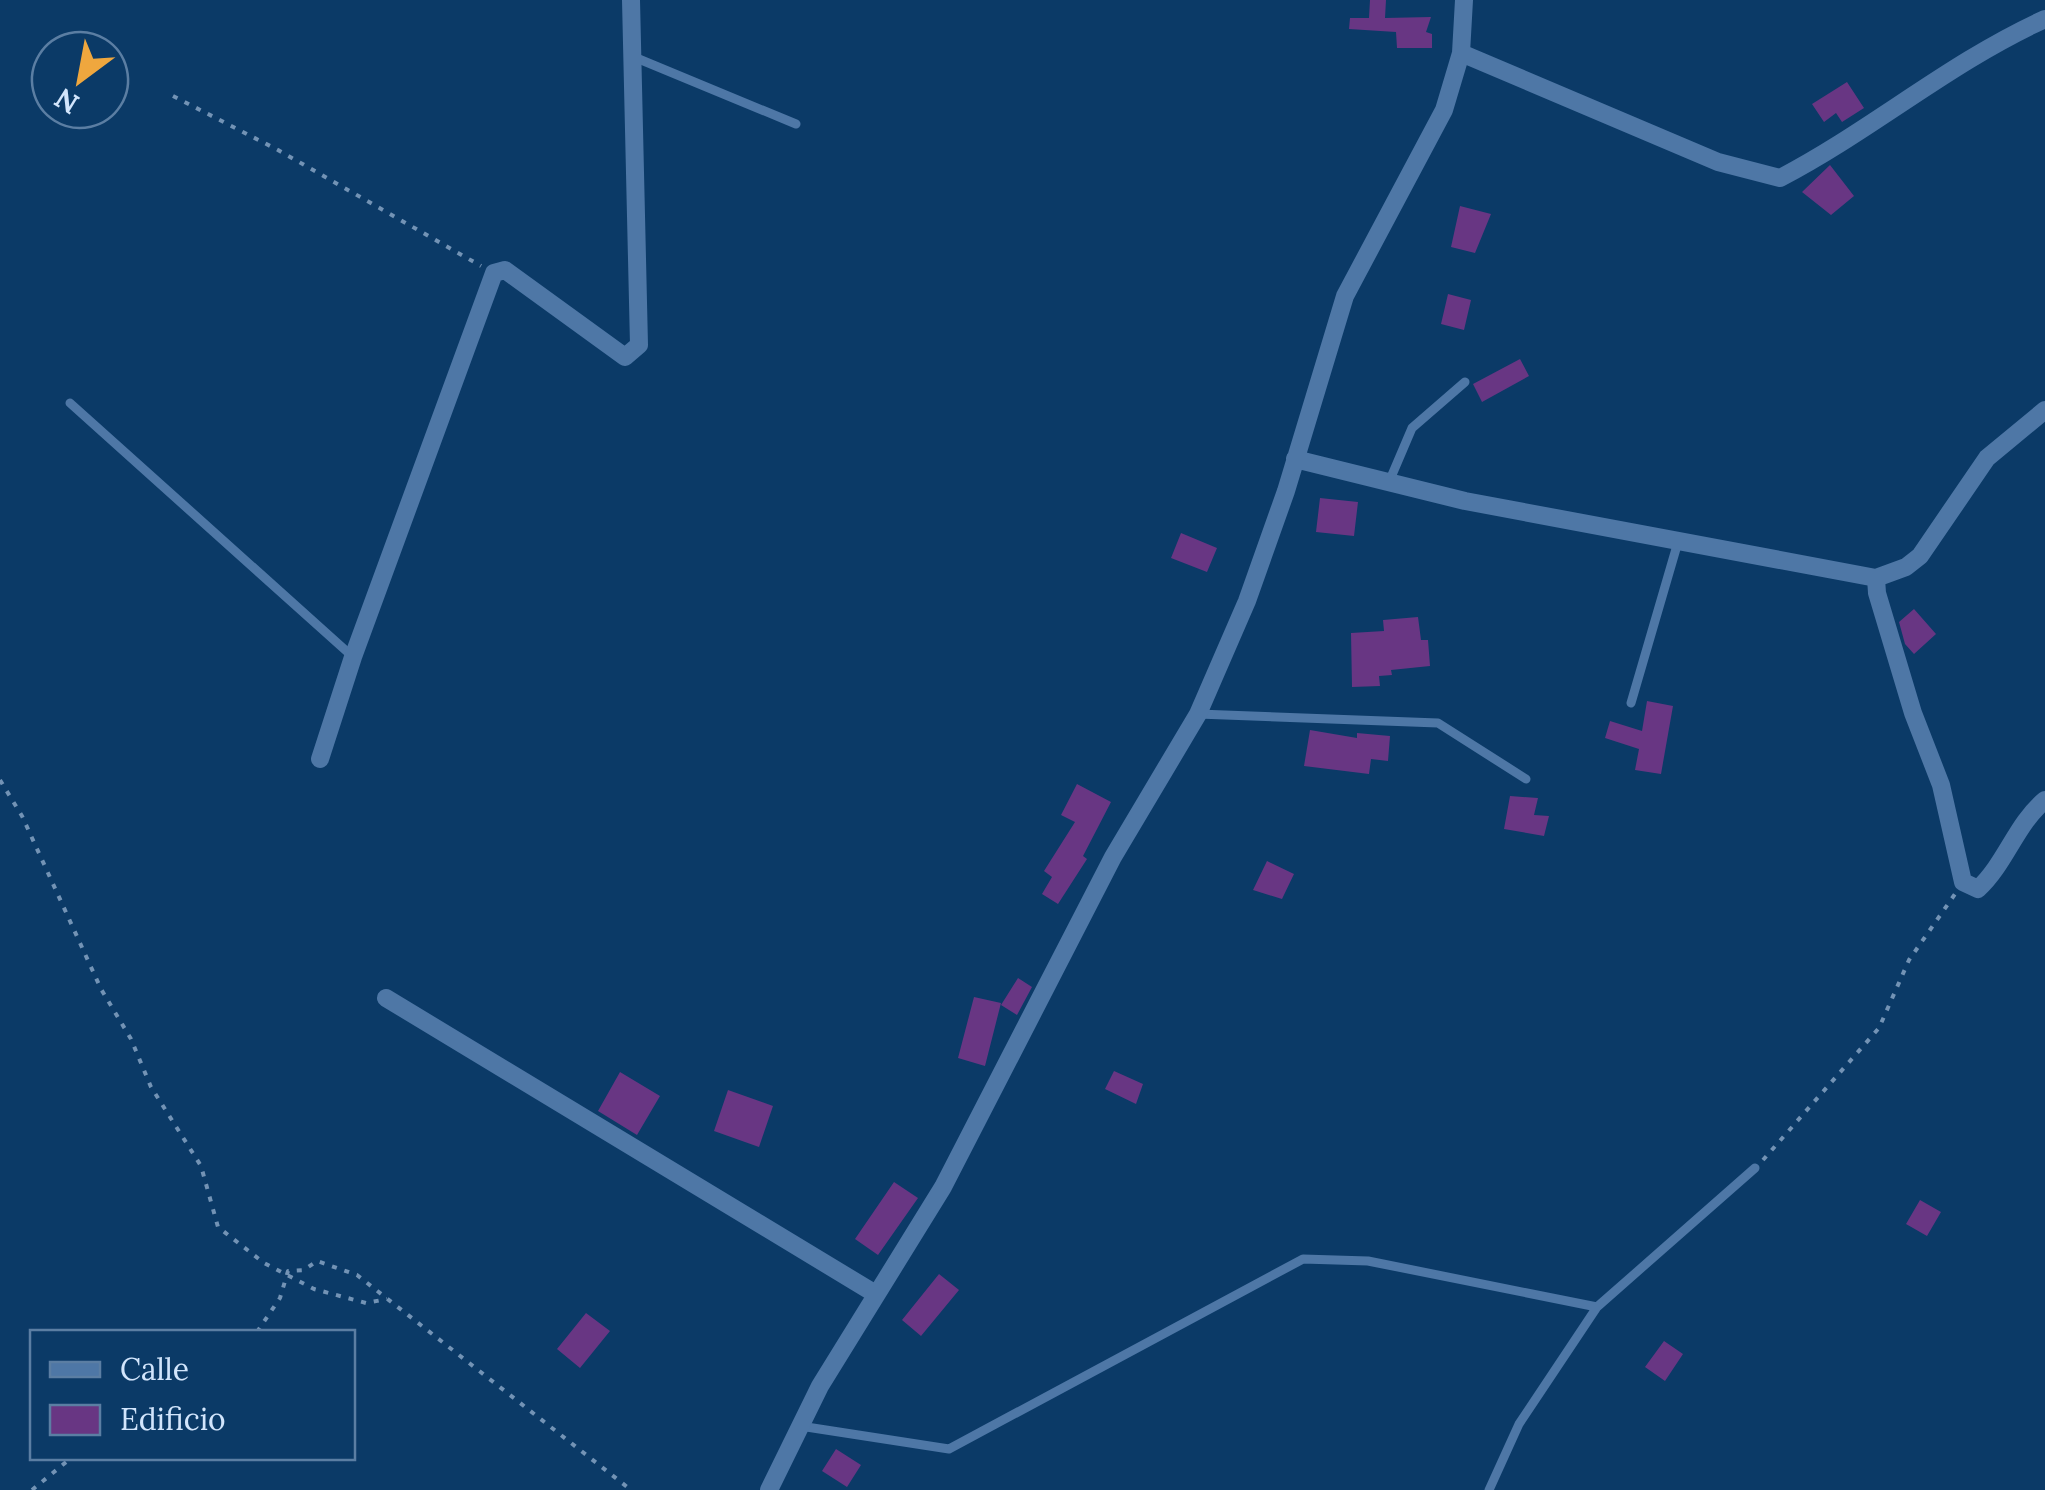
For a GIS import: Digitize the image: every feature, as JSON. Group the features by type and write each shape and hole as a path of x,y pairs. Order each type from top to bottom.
{"street":[{"path":"320,759 353,657 494,273 505,270 625,358 639,345 631,0"},
{"path":"768,1490 874,1293 942,1186 1113,858 1198,714 1247,601 1344,296 1444,110 1461,52 1464,0"},
{"path":"1461,52 1718,162 1780,178 1829,152 1985,46 2045,19"},
{"path":"1295,459 1465,501 1876,578 1906,567 1920,556 1987,458 2045,410"},
{"path":"1876,578 1877,593 1913,712 1941,785 1963,882 1978,889 1996,872 2033,810 2045,800"},
{"path":"386,998 874,1293"}],"lane":[{"path":"632,56 796,124"},
{"path":"1389,482 1412,428 1466,382"},
{"path":"70,403 353,657"},
{"path":"1631,703 1679,540"},
{"path":"1198,714 1438,724 1526,779"},
{"path":"1489,1490 1520,1424 1597,1308 1756,1168"},
{"path":"800,1426 949,1449 1303,1260 1368,1262 1597,1308"}],"path":[{"path":"174,96 278,150 494,273"},
{"path":"0,780 22,816 100,989 200,1166 218,1227 264,1262 314,1288 366,1303 386,1299"},
{"path":"1756,1168 1879,1028 1909,960 1963,882"},
{"path":"288,1272 304,1270 316,1261 357,1275 631,1490"},
{"path":"258,1330 280,1298 288,1272"},
{"path":"32,1490 69,1460"}],"building":[{"path":"1370,0 1386,0 1385,18 1431,17 1426,32 1432,34 1432,48 1397,48 1396,32 1349,29 1350,18 1369,18"},
{"path":"1847,82 1864,108 1842,122 1836,113 1824,122 1812,104"},
{"path":"1830,165 1854,196 1831,215 1802,192"},
{"path":"1460,206 1491,214 1475,253 1451,247"},
{"path":"1448,294 1471,300 1464,330 1441,324"},
{"path":"1520,359 1529,376 1482,402 1473,384"},
{"path":"1320,498 1358,502 1354,536 1316,532"},
{"path":"1181,533 1217,548 1207,572 1171,558"},
{"path":"1914,609 1936,634 1914,654 1905,644 1899,622"},
{"path":"1418,617 1421,640 1428,640 1430,666 1391,670 1392,675 1379,676 1380,686 1352,687 1351,633 1384,631 1383,620"},
{"path":"1647,701 1673,706 1661,774 1635,770 1639,749 1605,738 1610,721 1642,731"},
{"path":"1310,730 1357,738 1357,733 1390,736 1388,761 1371,759 1369,774 1304,766"},
{"path":"1077,784 1111,802 1083,856 1087,859 1058,904 1042,894 1052,877 1044,871 1075,822 1061,815"},
{"path":"1510,796 1538,798 1534,815 1549,816 1544,836 1504,829"},
{"path":"1267,861 1294,874 1282,899 1253,890"},
{"path":"1018,978 1032,987 1017,1015 1001,1005"},
{"path":"974,997 1001,1003 985,1066 958,1058"},
{"path":"1114,1071 1143,1084 1136,1104 1105,1089"},
{"path":"620,1072 660,1096 637,1135 598,1111"},
{"path":"728,1090 773,1106 759,1147 714,1131"},
{"path":"894,1182 918,1198 878,1255 855,1239"},
{"path":"1920,1200 1941,1212 1927,1236 1906,1224"},
{"path":"939,1274 959,1290 921,1336 902,1320"},
{"path":"586,1313 610,1331 580,1368 557,1349"},
{"path":"1664,1341 1683,1354 1665,1381 1645,1367"},
{"path":"836,1449 861,1465 847,1487 822,1471"}]}
